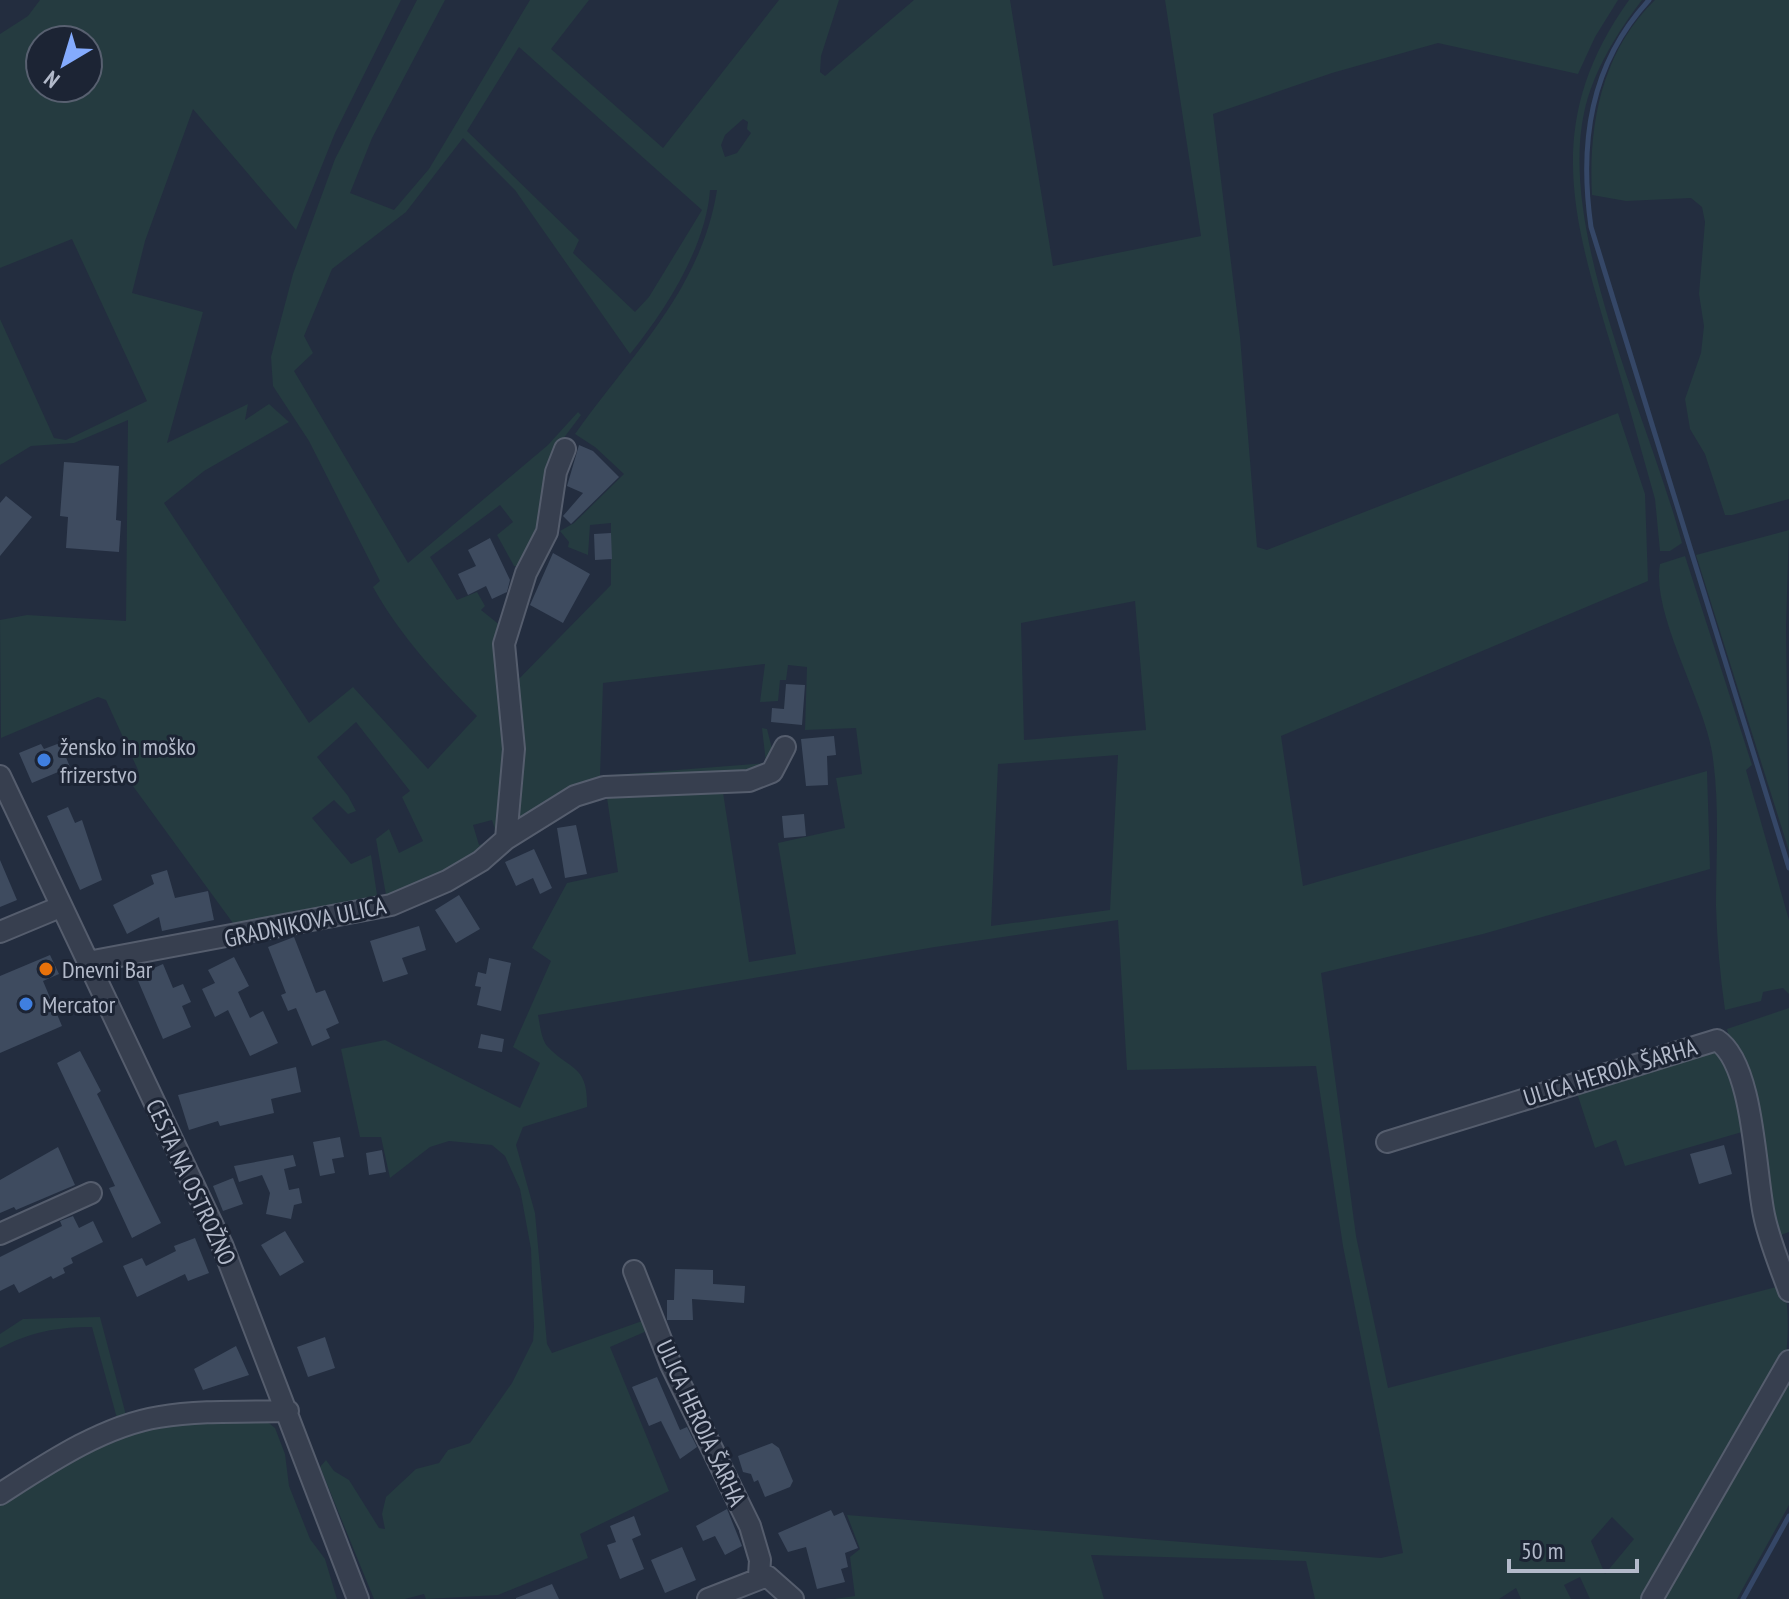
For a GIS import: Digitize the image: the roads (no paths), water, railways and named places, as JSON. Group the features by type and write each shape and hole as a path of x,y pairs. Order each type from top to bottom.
{"street":[{"path":"506,839 514,749 504,644 526,573 547,532 556,472 565,449"},
{"name":"GRADNIKOVA ULICA","path":"88,962 391,905 447,881 481,861 506,839 575,796 604,787 727,783 766,777 778,763 785,747"},
{"name":"CESTA NA OSTROŽNO","path":"0,776 223,1247 358,1599"},
{"path":"0,932 60,907"},
{"name":"ULICA HEROJA ŠARHA","path":"1387,1142 1717,1040 1732,1056 1741,1081 1755,1135 1764,1217 1789,1291"},
{"path":"0,1234 91,1193"},
{"name":"ULICA HEROJA ŠARHA","path":"634,1271 671,1365 750,1526 760,1560 759,1576"},
{"path":"1652,1599 1789,1361"},
{"path":"0,1494 75,1449 133,1423 181,1415 288,1411"},
{"path":"708,1599 759,1576 779,1584 793,1599"}],"waterway":[{"path":"1649,0 1613,51 1593,106 1587,165 1591,227 1789,868"},
{"path":"1743,1599 1789,1516"}],"place":[{"name":"žensko in moško frizerstvo","path":"44,760"},
{"name":"Dnevni Bar","path":"46,969"},
{"name":"Mercator","path":"26,1004"}]}
